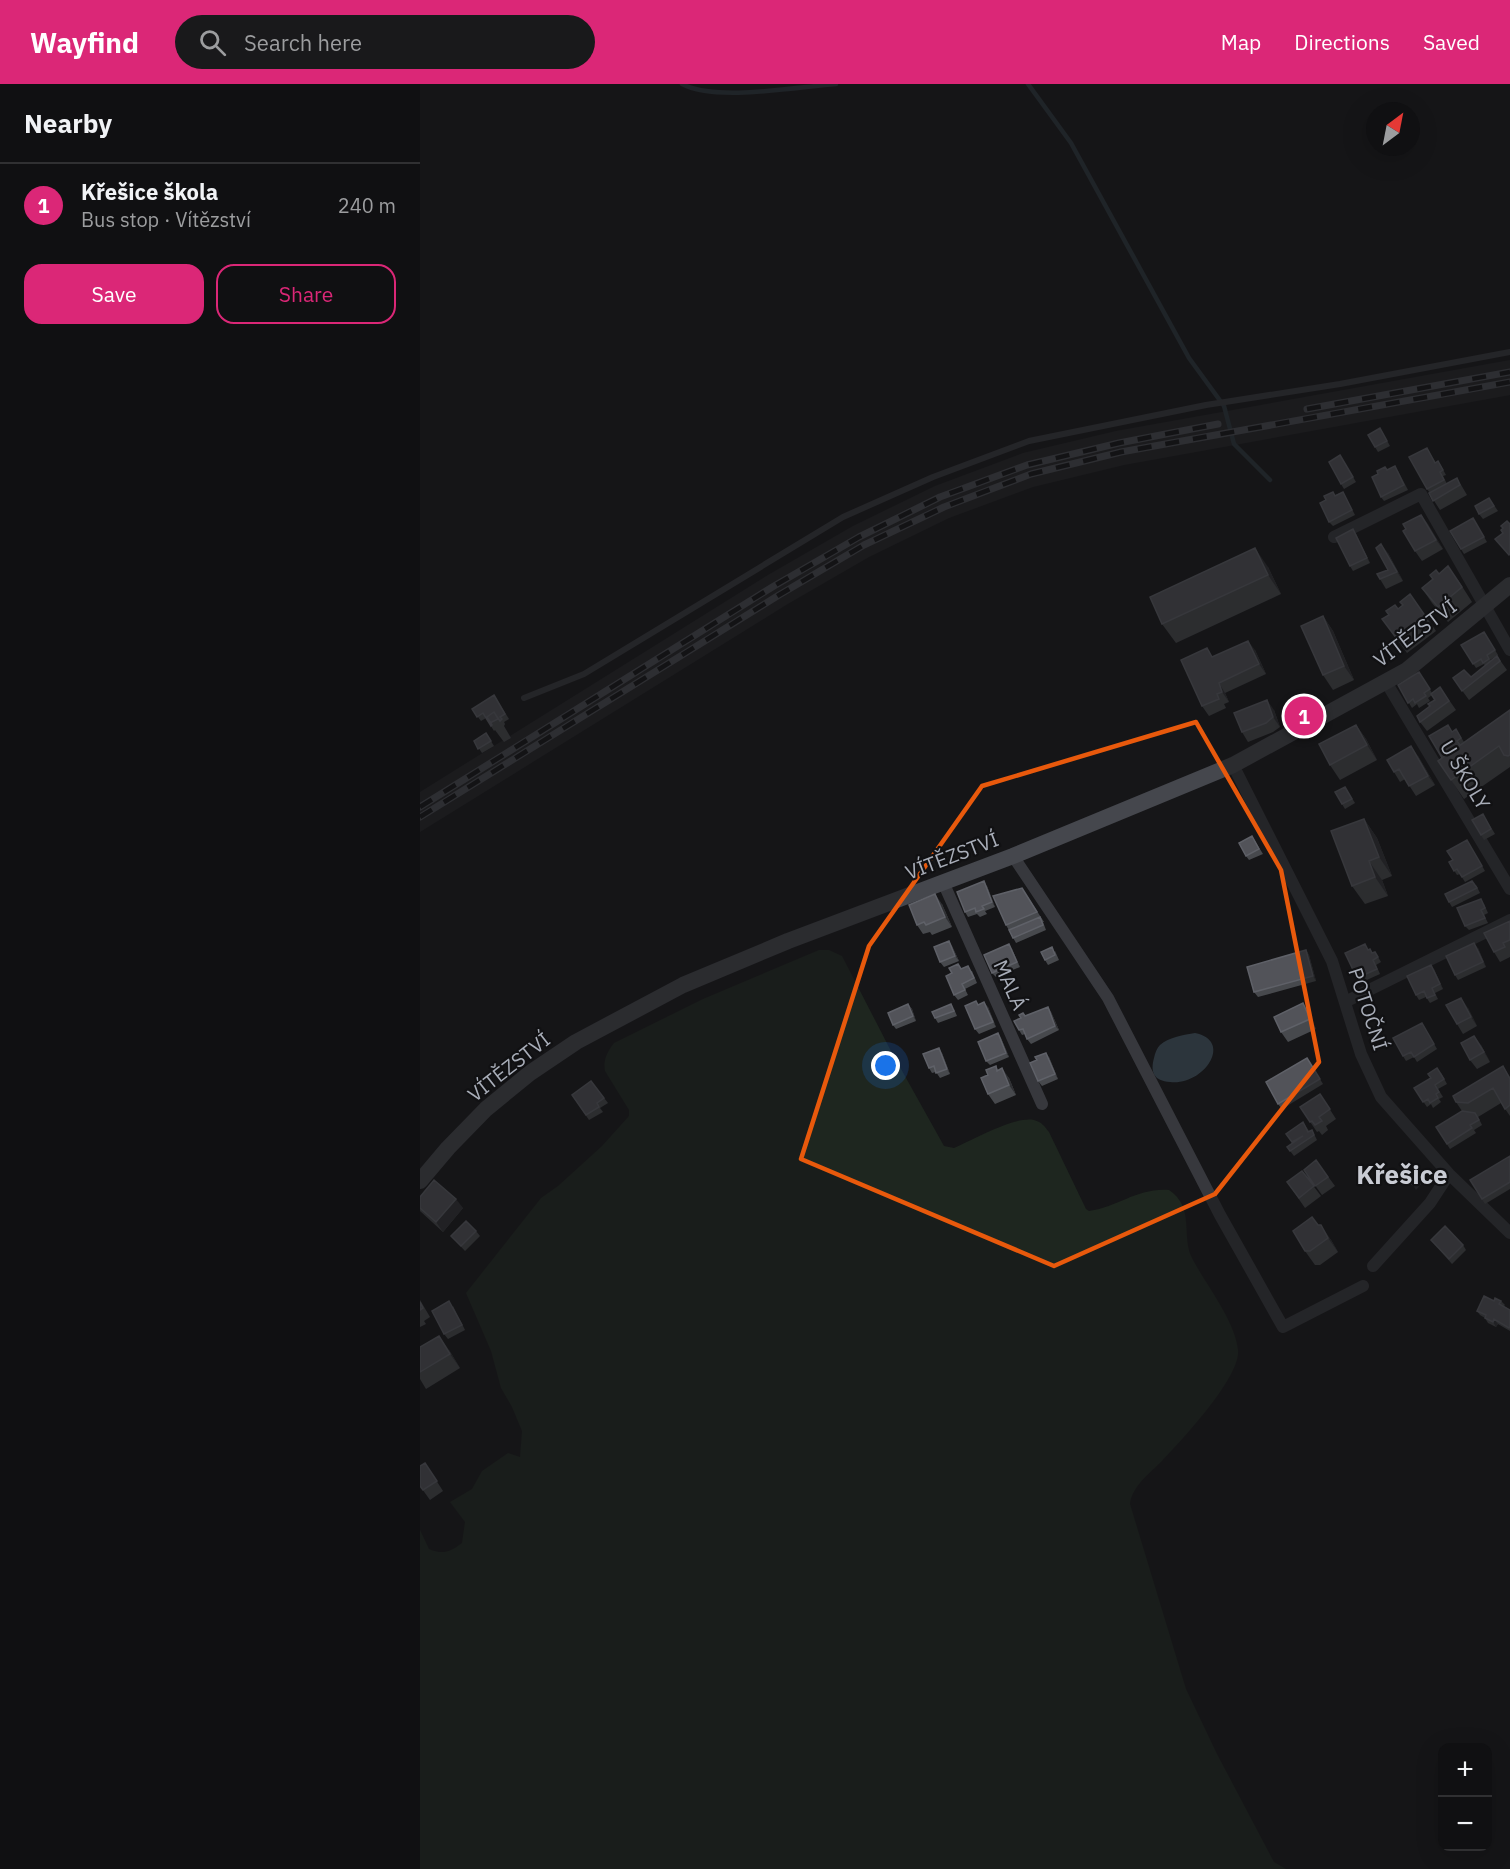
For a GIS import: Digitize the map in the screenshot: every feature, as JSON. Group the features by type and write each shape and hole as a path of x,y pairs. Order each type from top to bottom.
{"main road":[{"name":"VÍTĚZSTVÍ","path":"420,1180 486,1109 530,1073 576,1042 683,985 788,940 1013,856 1233,765 1407,670 1510,585"}],"street":[{"path":"1334,537 1421,494 1510,650"},
{"name":"U ŠKOLY","path":"1386,682 1510,888"},
{"name":"POTOČNÍ","path":"1233,765 1332,961 1361,1053 1381,1097 1449,1174 1510,1233"},
{"path":"1013,856 1108,998 1220,1215 1283,1326 1363,1286"},
{"name":"MALÁ","path":"943,882 1042,1104"},
{"path":"1345,1002 1510,920"},
{"path":"1373,1266 1430,1203 1449,1174"}],"lane":[{"path":"524,698 584,674 843,516 933,477 1029,441 1206,405 1340,384 1510,352"}],"highlighted area":[{"path":"1196,722 1281,870 1319,1062 1215,1194 1054,1266 801,1159 869,946 982,786"}],"shaded area":[{"path":"1510,360 1510,395 1124,465 1033,487 949,518 869,557 786,605 420,832 420,792 768,575 853,526 935,486 1023,453 1116,431"},
{"path":"819,950 829,950 842,956 944,1146 954,1148 1005,1125 1034,1120 1041,1123 1049,1132 1089,1211 1157,1190 1169,1190 1182,1205 1189,1251 1232,1327 1238,1350 1236,1362 1220,1392 1182,1439 1138,1486 1131,1497 1130,1504 1186,1689 1217,1754 1274,1862 1286,1869 420,1869 420,1530 429,1549 446,1552 454,1549 462,1543 465,1522 450,1502 472,1489 482,1471 508,1453 520,1457 522,1431 501,1388 491,1351 466,1293 541,1198 558,1186 602,1146 629,1116 629,1110 605,1071 606,1056 614,1043 703,999"},
{"path":"1195,1033 1207,1038 1212,1045 1213,1053 1210,1062 1194,1077 1182,1081 1170,1082 1157,1078 1154,1075 1153,1063 1159,1046 1172,1038"}],"building":[{"path":"1380,428 1387,441 1375,447 1368,435"},
{"path":"1427,448 1435,463 1438,461 1443,470 1440,472 1444,480 1427,489 1409,457"},
{"path":"1340,455 1353,477 1341,484 1329,462"},
{"path":"1395,466 1404,485 1381,497 1372,477 1385,467 1387,470"},
{"path":"1457,478 1460,485 1433,501 1429,493"},
{"path":"1333,492 1335,496 1343,492 1352,510 1329,522 1320,503 1326,500 1324,496"},
{"path":"1489,498 1494,506 1479,514 1475,506"},
{"path":"1421,515 1436,540 1415,551 1403,531 1406,529 1403,524"},
{"path":"1473,518 1484,537 1461,549 1450,531"},
{"path":"1507,521 1510,524 1509,555 1495,539 1503,533 1501,526"},
{"path":"1353,529 1367,558 1350,566 1336,538"},
{"path":"1381,544 1397,572 1380,579 1377,574 1388,570 1376,548"},
{"path":"1255,548 1268,575 1162,624 1150,597"},
{"path":"1448,566 1462,587 1438,607 1422,588 1433,579 1430,575 1436,570 1439,574"},
{"path":"1410,594 1426,617 1397,639 1382,619 1389,615 1386,611 1395,605 1398,609 1403,605 1400,602"},
{"path":"1323,616 1344,666 1323,675 1301,626"},
{"path":"1484,632 1495,650 1487,655 1489,659 1483,663 1481,659 1473,664 1461,645"},
{"path":"1248,641 1259,664 1219,683 1222,692 1217,694 1219,699 1202,706 1181,660 1207,648 1212,657"},
{"path":"1497,656 1500,661 1462,691 1453,678 1464,670 1471,677"},
{"path":"1419,672 1430,689 1424,693 1426,696 1415,703 1413,699 1408,703 1398,685"},
{"path":"1440,687 1449,701 1420,722 1417,716 1435,700 1431,694"},
{"path":"494,695 505,714 500,717 502,719 500,721 494,712 487,717 491,726 483,713 477,717 472,709"},
{"path":"1267,700 1273,717 1266,723 1242,732 1234,713"},
{"path":"1510,710 1510,755 1504,755 1499,746 1451,780 1438,761"},
{"path":"494,712 498,719 490,723 487,717"},
{"path":"1356,725 1367,745 1330,765 1319,744"},
{"path":"1448,725 1452,732 1456,729 1461,738 1457,741 1460,745 1442,758 1429,736"},
{"path":"486,733 491,741 478,749 474,741"},
{"path":"1411,746 1428,776 1409,786 1399,769 1394,772 1387,760"},
{"path":"1345,787 1352,799 1342,804 1335,792"},
{"path":"1483,814 1491,829 1481,835 1472,820"},
{"path":"1364,819 1379,857 1369,861 1375,877 1352,886 1331,831"},
{"path":"1252,836 1259,849 1246,856 1239,843"},
{"path":"1467,840 1482,866 1462,877 1457,869 1454,871 1449,862 1453,860 1447,851"},
{"path":"984,881 992,902 982,906 984,909 976,912 975,908 965,912 957,892"},
{"path":"1472,881 1477,888 1449,902 1445,894"},
{"path":"1022,888 1037,912 1006,925 993,896"},
{"path":"935,894 945,917 926,925 924,922 917,925 909,905"},
{"path":"1481,899 1485,908 1481,910 1485,918 1465,926 1457,908"},
{"path":"1040,917 1043,925 1013,938 1009,930"},
{"path":"1510,921 1510,940 1503,943 1505,947 1494,952 1484,933"},
{"path":"949,941 955,956 940,962 934,947"},
{"path":"1474,943 1483,962 1455,975 1446,956"},
{"path":"1009,944 1017,962 992,973 984,955"},
{"path":"1365,944 1368,950 1375,952 1378,957 1373,960 1377,969 1357,978 1345,953"},
{"path":"1052,947 1055,955 1045,960 1041,952"},
{"path":"1306,950 1313,976 1254,992 1247,967"},
{"path":"958,964 961,969 968,966 974,978 962,984 965,990 954,995 946,976 952,973 949,968"},
{"path":"1431,965 1440,984 1432,988 1435,995 1427,998 1424,991 1416,995 1407,976"},
{"path":"1461,998 1471,1017 1457,1024 1446,1005"},
{"path":"976,1001 978,1005 984,1002 993,1022 975,1029 965,1006"},
{"path":"1303,1003 1310,1019 1281,1032 1274,1017"},
{"path":"908,1004 913,1016 893,1025 888,1013"},
{"path":"951,1004 954,1011 935,1018 932,1012"},
{"path":"1048,1007 1055,1026 1027,1039 1023,1029 1019,1030 1014,1021 1021,1018 1019,1015 1023,1013 1025,1016"},
{"path":"1422,1023 1434,1044 1414,1057 1411,1052 1403,1056 1393,1038"},
{"path":"998,1033 1006,1053 986,1061 978,1042"},
{"path":"1474,1036 1484,1052 1470,1060 1461,1043"},
{"path":"939,1048 947,1069 936,1073 934,1066 929,1068 923,1054"},
{"path":"1046,1053 1055,1074 1038,1081 1030,1063 1037,1060 1035,1057"},
{"path":"1307,1058 1320,1079 1278,1104 1266,1082"},
{"path":"996,1066 997,1071 1002,1068 1009,1085 988,1094 981,1078 988,1075 986,1070"},
{"path":"1503,1066 1510,1079 1510,1105 1505,1109 1493,1088 1468,1103 1456,1102 1453,1096"},
{"path":"1437,1068 1444,1079 1435,1085 1439,1092 1436,1094 1438,1098 1430,1103 1428,1099 1423,1102 1414,1088 1431,1078 1428,1074"},
{"path":"591,1081 604,1098 597,1103 599,1107 586,1115 572,1095"},
{"path":"1320,1094 1330,1109 1319,1117 1322,1121 1315,1125 1312,1121 1310,1122 1300,1107"},
{"path":"1462,1111 1475,1113 1479,1120 1470,1125 1472,1128 1447,1144 1436,1127"},
{"path":"1303,1122 1308,1132 1312,1130 1314,1135 1290,1151 1287,1147 1303,1136 1292,1142 1286,1134"},
{"path":"1510,1156 1510,1182 1482,1199 1470,1180"},
{"path":"1316,1160 1328,1177 1315,1186 1304,1170"},
{"path":"1302,1171 1314,1186 1299,1198 1287,1182"},
{"path":"1412,1172 1419,1178 1413,1185 1406,1180"},
{"path":"434,1180 456,1199 436,1222 420,1208 420,1197"},
{"path":"1312,1217 1318,1225 1321,1225 1328,1238 1310,1251 1305,1251 1293,1231"},
{"path":"466,1221 476,1231 461,1246 451,1236"},
{"path":"1445,1226 1463,1245 1449,1259 1431,1240"},
{"path":"1484,1296 1494,1301 1495,1298 1501,1301 1499,1304 1510,1310 1509,1328 1494,1319 1493,1322 1485,1318 1486,1315 1477,1311"},
{"path":"449,1301 462,1325 444,1334 432,1311"},
{"path":"439,1336 450,1354 420,1372 420,1347"},
{"path":"425,1463 437,1481 423,1490 420,1486 420,1466"}],"waterway":[{"path":"682,84 697,89 735,93 836,84"},
{"path":"1028,84 1071,143 1189,358 1224,406 1234,444 1270,480"}],"railway":[{"path":"1307,409 1510,372"},
{"path":"420,817 779,595 864,545 944,507 1031,474 1121,452 1510,382"},
{"path":"420,807 774,586 859,537 940,497 1027,465 1119,443 1218,424"}],"place":[{"name":"Křešice škola","path":"1304,716"}],"district":[{"name":"Křešice","path":"1402,1175"}]}
